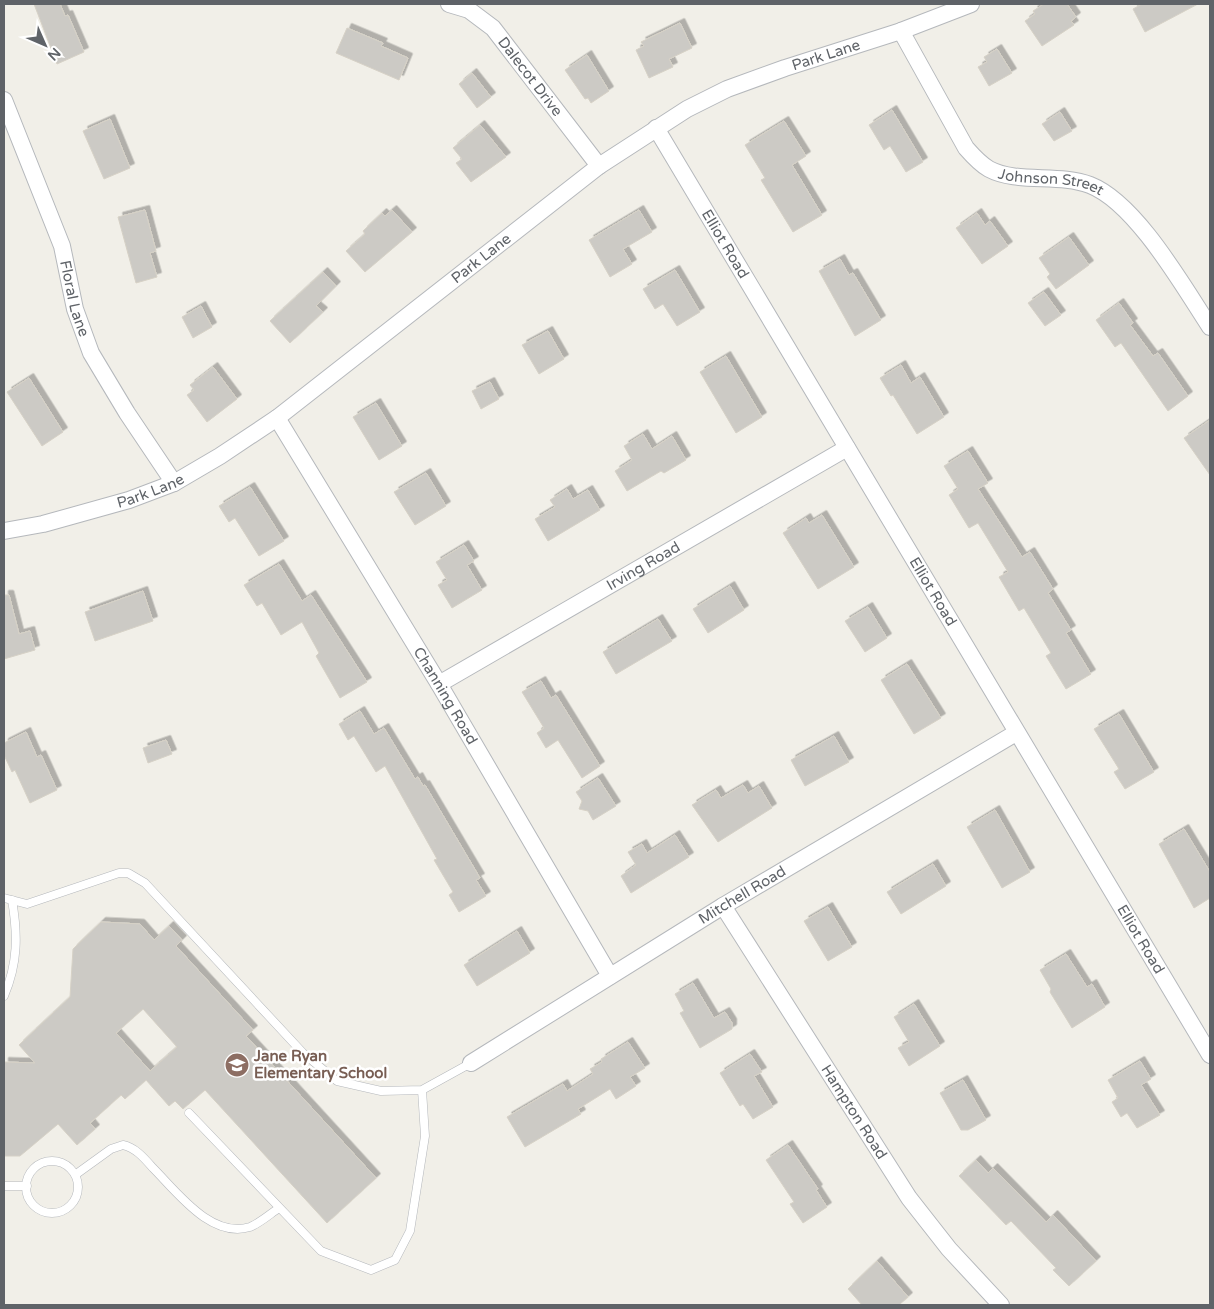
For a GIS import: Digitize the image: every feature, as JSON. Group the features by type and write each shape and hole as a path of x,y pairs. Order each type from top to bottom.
{"street":[{"name":"Dalecot Drive","path":"449,4 469,10 494,28 599,166"},
{"name":"Park Lane","path":"4,531 53,522 128,500 174,483 220,456 277,418 599,166 687,109 727,90 785,68 901,31 971,4"},
{"name":"Johnson Street","path":"901,31 966,148 979,162 990,169 1004,174 1071,180 1090,185 1107,193 1150,239 1210,327"},
{"name":"Floral Lane","path":"4,100 62,246 75,309 92,353 126,413 174,483"},
{"name":"Elliot Road","path":"656,128 1210,1055"},
{"name":"Channing Road","path":"277,418 439,684 610,976"},
{"name":"Irving Road","path":"439,684 847,448"},
{"name":"Mitchell Road","path":"471,1063 723,906 1016,733"},
{"name":"Hampton Road","path":"723,906 909,1198 949,1250 1001,1305"}],"lane":[{"path":"4,898 27,904 119,873 128,872 145,883 303,1053 337,1081 381,1091 422,1090 471,1063"},
{"path":"4,996 17,954 17,930 12,900"},
{"path":"189,1113 321,1251 371,1270 394,1260 410,1231 425,1136 422,1090"},
{"path":"75,1175 110,1149 123,1145 139,1153 192,1207 217,1224 241,1228 251,1226 279,1208"},
{"path":"49,1162 66,1165 75,1175 78,1186 77,1194 68,1208 60,1212 51,1213 36,1207 30,1200 27,1186 29,1176 34,1169 49,1162"},
{"path":"4,1186 27,1186"}],"building":[{"path":"34,4 60,4 65,16 68,15 84,52 57,64"},
{"path":"1044,4 1067,4 1076,17 1071,21 1074,25 1042,46 1025,21 1035,14 1033,11"},
{"path":"1142,4 1198,4 1145,32 1133,9"},
{"path":"680,23 692,48 669,59 673,67 649,78 636,50 644,46 641,42"},
{"path":"347,28 383,43 381,46 408,58 399,80 336,53"},
{"path":"997,49 1012,73 989,86 978,67 987,62 984,57"},
{"path":"587,55 609,91 591,103 588,98 585,99 565,70"},
{"path":"472,73 491,97 477,108 459,84"},
{"path":"892,110 923,162 906,172 890,146 884,150 869,125"},
{"path":"1060,112 1072,131 1054,141 1042,124"},
{"path":"110,119 130,168 104,179 83,131"},
{"path":"784,121 806,156 792,165 822,215 793,232 761,180 765,178 745,145"},
{"path":"480,125 506,157 471,182 456,163 462,159 453,148"},
{"path":"145,210 156,251 150,253 157,277 136,283 118,217"},
{"path":"392,210 412,232 365,272 346,251 365,234 363,231 382,213 385,216"},
{"path":"639,210 652,232 623,249 632,264 610,277 589,240"},
{"path":"977,213 985,225 990,221 1008,246 982,264 956,228"},
{"path":"1069,237 1089,265 1056,289 1047,277 1050,274 1039,258"},
{"path":"840,259 849,275 853,273 881,320 855,336 819,271"},
{"path":"675,270 700,312 677,326 663,304 655,309 643,289"},
{"path":"323,272 336,286 316,306 323,312 290,343 270,321"},
{"path":"1044,292 1061,315 1045,326 1028,303"},
{"path":"1119,303 1133,323 1130,325 1153,356 1158,353 1188,396 1168,411 1121,343 1115,347 1096,320"},
{"path":"201,306 212,327 193,338 182,317"},
{"path":"548,331 564,359 539,374 522,345"},
{"path":"726,356 762,417 736,433 700,372"},
{"path":"901,365 911,383 920,377 944,417 917,434 880,378"},
{"path":"213,367 237,399 207,422 187,395 194,390 190,385"},
{"path":"29,378 63,432 42,446 7,392"},
{"path":"490,382 499,399 481,409 472,391"},
{"path":"376,403 402,446 379,460 353,417"},
{"path":"1210,420 1210,475 1184,438"},
{"path":"643,434 652,449 672,436 686,460 664,473 661,471 627,491 615,471 632,460 624,446"},
{"path":"968,451 988,483 978,489 1022,557 1030,552 1053,589 1048,593 1071,630 1066,633 1091,674 1066,689 1046,656 1051,653 1024,608 1019,611 999,577 1008,572 978,523 969,528 949,495 958,489 944,466"},
{"path":"426,473 446,506 415,525 394,492"},
{"path":"250,487 284,541 259,556 235,518 229,522 219,506"},
{"path":"567,489 573,499 588,490 600,510 548,541 535,519 555,507 550,500"},
{"path":"822,515 854,567 818,589 783,533 806,518 809,523"},
{"path":"464,545 474,561 467,565 482,590 452,608 438,585 447,580 436,562"},
{"path":"279,564 302,601 311,595 367,682 340,698 316,656 319,653 302,622 281,635 262,603 257,606 244,585"},
{"path":"730,586 744,610 708,633 693,609"},
{"path":"143,591 153,621 95,641 85,612"},
{"path":"4,595 9,595 19,634 30,631 35,650 4,659"},
{"path":"868,607 887,638 865,652 845,621"},
{"path":"658,619 672,641 616,674 603,652"},
{"path":"907,664 941,718 914,734 881,680"},
{"path":"541,681 551,698 556,695 600,766 582,778 558,740 546,748 537,733 544,728 522,692"},
{"path":"360,711 374,734 384,728 415,779 418,777 423,786 425,785 480,878 476,880 486,896 459,912 449,895 453,892 434,860 437,859 385,766 376,772 354,736 348,740 339,724"},
{"path":"1119,714 1154,772 1125,789 1114,772 1119,769 1094,729"},
{"path":"26,732 37,757 41,755 57,790 30,803 15,770 12,772 4,755 4,743"},
{"path":"834,736 849,762 805,786 791,760"},
{"path":"166,740 172,754 148,763 143,748"},
{"path":"598,778 616,806 593,820 588,811 579,809 582,801 576,792"},
{"path":"743,785 748,793 759,786 772,808 718,842 692,805 716,790 721,798"},
{"path":"995,810 1030,872 1002,888 967,827"},
{"path":"1184,829 1210,872 1210,898 1194,908 1159,844"},
{"path":"675,835 689,857 631,893 621,876 636,865 628,852 642,844 647,853"},
{"path":"933,864 946,886 901,914 887,892"},
{"path":"828,907 852,947 828,961 804,921"},
{"path":"101,922 140,924 154,940 169,926 182,940 176,946 253,1030 246,1036 376,1178 327,1223 205,1090 183,1109 175,1101 169,1106 146,1080 125,1099 121,1095 90,1123 95,1129 77,1145 58,1124 20,1156 4,1156 4,1062 35,1063 19,1045 70,997 73,949","holes":["143,1009 177,1047 150,1071 116,1033"]},
{"path":"517,931 530,953 477,986 464,965"},
{"path":"1066,954 1087,987 1092,984 1105,1007 1072,1028 1050,992 1051,989 1040,970"},
{"path":"693,983 714,1018 725,1012 732,1023 732,1029 700,1048 680,1013 684,1011 675,994"},
{"path":"914,1004 940,1046 909,1066 898,1048 909,1042 894,1017"},
{"path":"628,1042 645,1068 630,1077 636,1086 616,1099 610,1089 578,1109 581,1114 525,1147 507,1117 563,1084 567,1091 593,1074 590,1069 602,1062 601,1059"},
{"path":"750,1054 762,1072 754,1076 773,1107 753,1119 743,1104 740,1106 720,1073"},
{"path":"1140,1061 1151,1079 1141,1085 1160,1115 1137,1128 1127,1113 1121,1117 1112,1102 1118,1098 1108,1080"},
{"path":"963,1080 986,1120 968,1130 961,1130 940,1093"},
{"path":"788,1145 818,1189 816,1190 827,1207 803,1223 790,1204 794,1202 766,1160"},
{"path":"976,1160 988,1173 993,1168 1046,1222 1053,1215 1096,1261 1069,1286 1053,1270 1056,1268 1011,1221 1006,1225 959,1176"},
{"path":"877,1261 908,1297 899,1305 862,1305 848,1289"}],"place":[{"name":"Jane Ryan Elementary School","path":"237,1065"}]}
